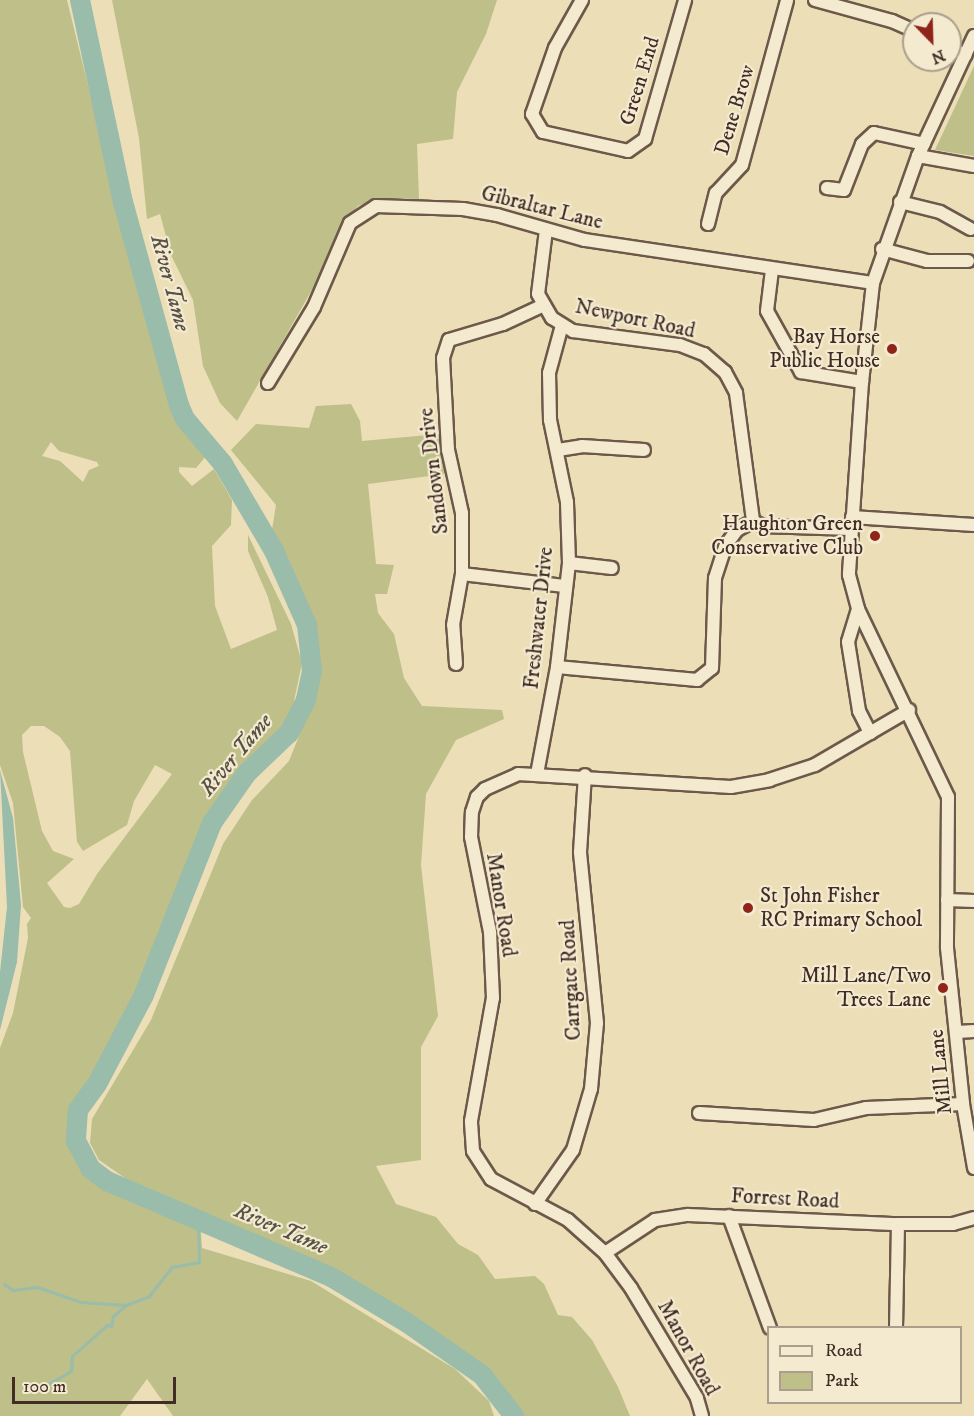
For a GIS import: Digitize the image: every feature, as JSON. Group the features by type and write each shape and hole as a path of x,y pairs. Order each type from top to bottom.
{"street":[{"name":"Green End","path":"582,0 555,48 532,114 543,132 628,151 645,139 685,0"},
{"name":"Dene Brow","path":"708,224 716,193 742,165 787,0"},
{"path":"815,0 837,2 902,26"},
{"name":"Mill Lane","path":"974,36 918,156 882,249 873,283 862,382 849,575 858,609 909,710 948,797 948,948 963,1104 974,1166"},
{"path":"827,188 844,190 862,144 874,133 924,144"},
{"path":"918,156 974,166"},
{"path":"900,202 940,212 971,229"},
{"name":"Gibraltar Lane","path":"268,383 314,307 350,223 376,206 463,209 585,240 772,270 873,283"},
{"name":"Newport Road","path":"546,230 538,271 538,294 552,318 573,331 680,345 704,354 725,372 736,393 753,521"},
{"path":"882,249 927,261 968,261"},
{"path":"772,270 767,311 801,372 862,382"},
{"name":"Sandown Drive","path":"456,664 453,625 462,574 462,513 448,450 443,358 449,340 503,324 544,305"},
{"name":"Freshwater Drive","path":"537,774 557,667 564,585 569,563 567,502 550,420 549,373 562,325"},
{"path":"558,450 582,446 644,450"},
{"path":"557,667 697,680 712,669 715,578 726,545 737,530 753,521 763,526 851,523 974,525"},
{"path":"569,563 612,568"},
{"path":"462,574 564,585"},
{"path":"858,609 848,642 859,711 870,733"},
{"name":"Manor Road","path":"702,1416 679,1368 631,1288 605,1253 568,1220 491,1179 473,1151 471,1121 493,999 490,932 470,823 477,797 485,789 505,777 537,774 585,775 731,787 770,780 815,765 909,710"},
{"name":"Carrgate Road","path":"535,1204 573,1150 591,1089 597,1023 580,852 585,775"},
{"path":"947,900 974,901"},
{"path":"957,1032 974,1032"},
{"path":"699,1113 814,1120 866,1108 963,1104"},
{"name":"Forrest Road","path":"605,1253 655,1220 688,1215 898,1224 953,1224 974,1218"},
{"path":"729,1216 769,1326"},
{"path":"896,1326 898,1224"}],"green space":[{"path":"0,0 67,0 135,277 142,275 185,419 212,449 196,468 179,467 179,472 192,486 214,469 232,500 231,525 212,546 215,606 231,649 277,630 268,597 248,551 248,535 291,624 302,663 294,701 306,700 289,733 247,773 212,822 144,995 98,1084 78,1110 76,1141 91,1168 107,1181 200,1220 202,1248 311,1281 455,1369 489,1401 494,1416 173,1416 147,1379 120,1416 0,1416 0,1048 13,1013 28,938 27,924 31,918 23,907 13,803 0,765","holes":["51,442 59,451 97,462 99,466 89,470 83,482 60,461 42,456","31,726 44,726 60,737 70,751 77,842 83,851 127,825 134,801 155,765 172,774 97,874 79,904 70,908 64,907 47,883 74,859 53,851 42,831 23,752 22,735"]},
{"path":"112,0 497,0 486,34 457,92 453,139 417,144 419,199 377,198 358,206 344,221 321,274 237,421 220,403 203,366 193,300 171,255 160,214 147,219 139,138"},
{"path":"974,66 974,156 935,150"},
{"path":"351,404 360,421 362,441 439,434 445,474 368,484 376,564 394,565 387,594 375,594 378,613 394,634 404,678 422,706 502,710 504,719 456,740 426,794 421,865 438,1016 421,1047 421,1160 376,1166 396,1204 436,1217 458,1244 478,1255 495,1279 535,1276 544,1284 558,1315 572,1317 592,1340 618,1387 630,1416 514,1416 482,1375 406,1322 331,1277 287,1258 292,1252 125,1178 99,1160 90,1143 92,1119 151,1020 223,844 252,800 289,761 316,693 309,689 311,651 307,625 270,542 276,505 231,450 256,424 309,428 316,406"}],"shaded area":[{"path":"0,770 13,818 21,905 17,962 0,1030 0,972 7,907"}],"waterway":[{"name":"River Tame","path":"80,0 123,202 179,405 185,419 223,464 274,551 307,625 312,671 306,700 289,733 247,773 212,823 144,995 97,1084 78,1110 76,1141 91,1169 107,1181 331,1277 406,1322 482,1375 514,1416"},
{"path":"38,1390 71,1371 72,1356 107,1325 111,1326 113,1316 126,1305 149,1296 172,1267 199,1262 198,1219"},
{"path":"4,1284 13,1290 37,1287 81,1302 125,1305"}],"place":[{"name":"Bay Horse Public House","path":"892,349"},
{"name":"Haughton Green Conservative Club","path":"875,536"},
{"name":"St John Fisher RC Primary School","path":"748,908"},
{"name":"Mill Lane/Two Trees Lane","path":"943,988"}]}
